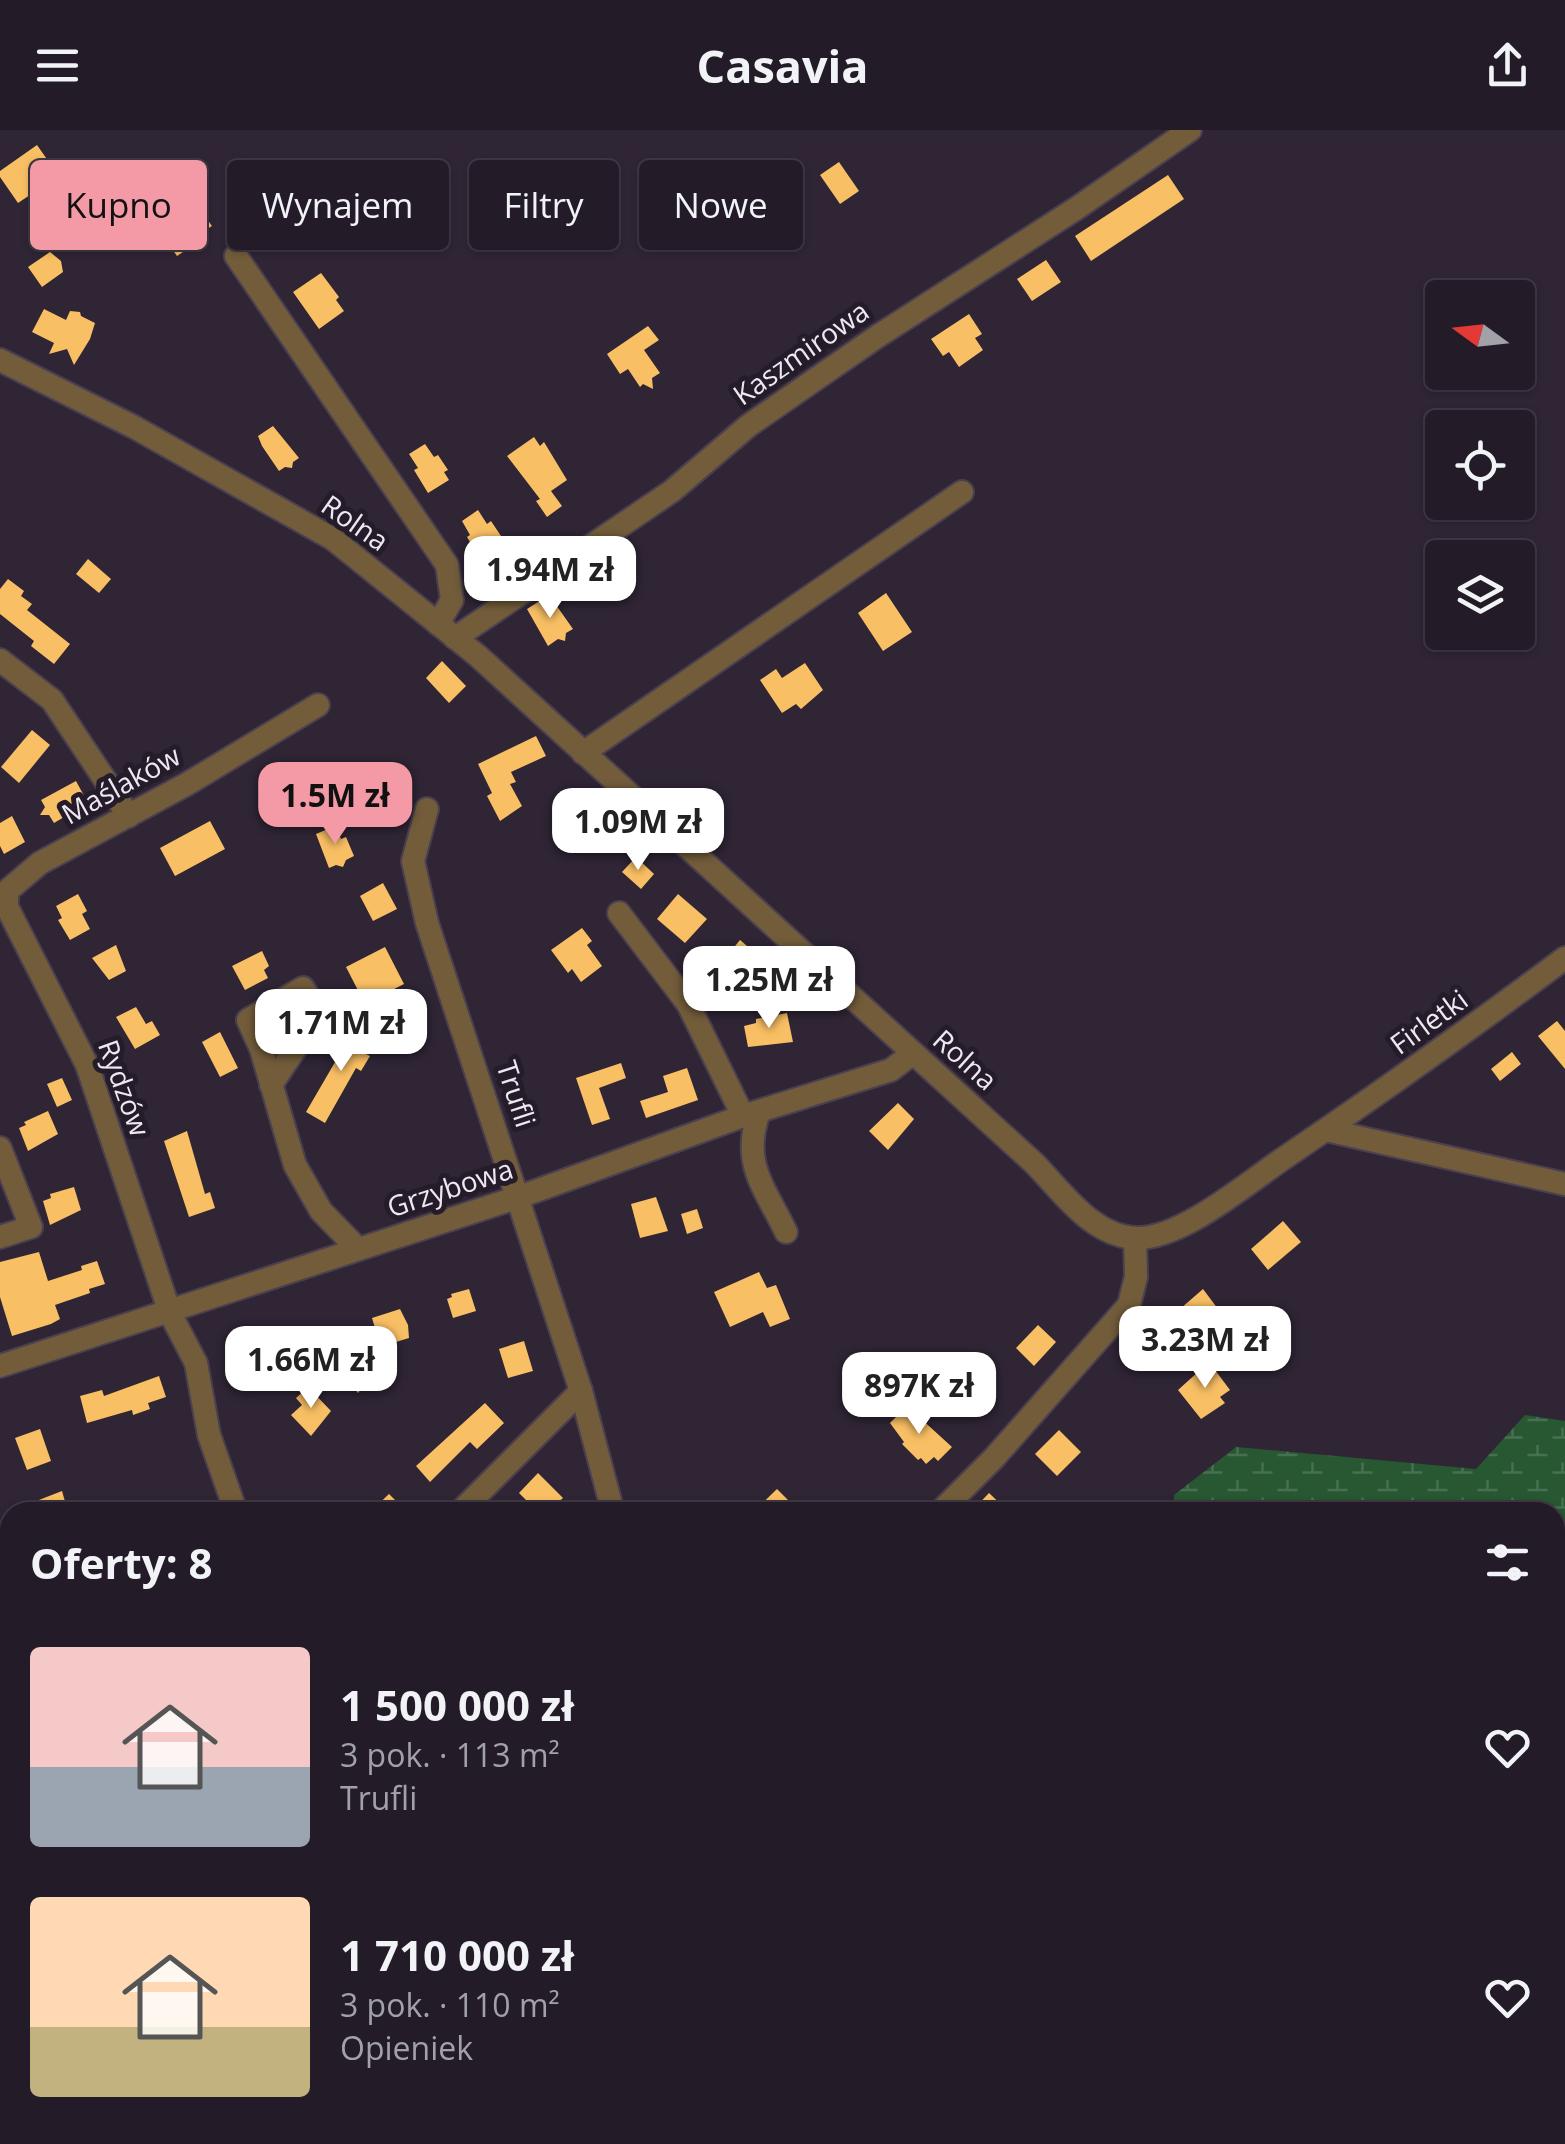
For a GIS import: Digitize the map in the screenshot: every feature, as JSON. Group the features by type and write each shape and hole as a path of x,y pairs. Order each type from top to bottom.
{"street":[{"name":"Kaszmirowa","path":"446,631 672,490 748,426 845,358 1078,208 1190,130"},
{"path":"236,256 447,565 452,600 446,631"},
{"name":"Rolna","path":"0,360 134,427 333,539 446,631 584,753 1034,1164 1087,1218 1115,1234 1135,1238"},
{"path":"584,753 962,492"},
{"path":"0,660 52,700 128,816"},
{"name":"Maślaków","path":"5,902 40,863 318,705"},
{"name":"Trufli","path":"428,809 413,861 427,923 581,1391 610,1502"},
{"name":"Rydzów","path":"5,902 86,1065 170,1313 196,1363 209,1435 232,1502"},
{"path":"619,912 688,1004 751,1114 751,1161"},
{"name":"Firletki","path":"1326,1130 1415,1070 1565,958"},
{"name":"Grzybowa","path":"0,1366 170,1313 519,1197 751,1114 891,1070 913,1053"},
{"path":"271,1085 295,1165 322,1210 358,1250"},
{"path":"709,1129 727,1134 741,1145 786,1232"},
{"path":"950,1502 1129,1305 1136,1277 1135,1238 1177,1227 1326,1130 1565,1184"},
{"path":"0,1148 31,1227 0,1237"},
{"path":"470,1502 581,1391"}],"green space":[{"path":"1525,1415 1565,1421 1565,1502 1174,1502 1174,1495 1236,1447 1476,1469"}],"building":[{"path":"37,145 48,160 30,160 30,195 18,203 0,171"},
{"path":"839,162 859,191 840,204 820,175"},
{"path":"1168,175 1184,199 1091,261 1075,236"},
{"path":"50,252 61,261 63,272 42,287 28,267"},
{"path":"1046,260 1061,282 1032,301 1017,279"},
{"path":"321,273 344,311 319,329 293,292"},
{"path":"44,309 66,320 70,311 80,312 95,323 74,365 67,349 49,354 54,343 32,332"},
{"path":"969,314 982,334 975,338 983,350 959,367 949,352 943,356 931,339"},
{"path":"648,326 659,340 644,350 660,373 652,378 653,389 643,384 640,387 628,369 620,374 607,354"},
{"path":"273,426 299,458 292,468 279,471 262,446 258,436"},
{"path":"534,437 540,446 544,442 567,480 551,491 562,506 547,517 536,501 540,499 507,456"},
{"path":"425,444 448,470 444,472 449,480 428,493 409,454"},
{"path":"478,510 501,536 496,539 502,547 481,560 462,521"},
{"path":"88,559 111,579 99,593 76,574"},
{"path":"589,566 599,581 585,590 575,575"},
{"path":"8,579 24,591 21,596 32,604 27,610 70,644 54,664 31,646 34,641 0,614 0,589"},
{"path":"886,593 912,632 883,651 858,613"},
{"path":"549,595 573,629 566,633 565,641 558,639 548,646 527,609"},
{"path":"442,661 466,686 449,703 426,678"},
{"path":"805,663 823,690 801,709 796,704 782,713 760,680 776,669 782,678"},
{"path":"32,730 50,745 19,783 1,767"},
{"path":"536,736 546,756 511,772 516,782 510,784 522,806 500,821 487,796 492,793 478,764"},
{"path":"76,781 88,803 54,823 49,815 40,815 45,807 41,800"},
{"path":"12,816 25,842 4,854 0,823"},
{"path":"210,821 225,849 175,876 160,848"},
{"path":"335,826 341,839 346,837 354,856 343,867 329,868 316,834"},
{"path":"636,857 654,874 641,889 622,872"},
{"path":"383,883 397,909 373,921 360,896"},
{"path":"78,894 90,929 70,940 58,920 62,918 56,906"},
{"path":"678,894 707,919 685,943 657,919"},
{"path":"582,928 592,941 587,945 602,966 581,982 572,969 568,973 551,950"},
{"path":"740,940 754,952 730,979 718,967"},
{"path":"116,945 126,971 109,980 92,958"},
{"path":"385,947 404,984 365,1004 346,967"},
{"path":"262,951 269,966 264,970 268,978 245,990 232,966"},
{"path":"136,1007 146,1024 152,1021 160,1035 135,1049 116,1017"},
{"path":"787,1013 793,1042 748,1047 744,1026 756,1023 756,1019"},
{"path":"1557,1021 1565,1031 1565,1069 1538,1036"},
{"path":"356,1026 374,1036 364,1053 370,1056 361,1071 356,1068 325,1123 306,1112"},
{"path":"220,1032 238,1068 220,1077 202,1042"},
{"path":"1512,1052 1521,1064 1500,1081 1491,1069"},
{"path":"621,1063 626,1078 599,1088 610,1119 592,1125 576,1078"},
{"path":"687,1068 698,1100 646,1118 640,1101 668,1092 663,1076"},
{"path":"62,1078 72,1100 57,1107 47,1084"},
{"path":"898,1103 914,1119 888,1150 869,1131"},
{"path":"48,1111 58,1134 28,1151 19,1128"},
{"path":"187,1131 205,1194 210,1192 215,1208 189,1217 164,1141"},
{"path":"74,1187 81,1210 50,1225 43,1201 51,1198 50,1194"},
{"path":"656,1197 668,1231 640,1238 631,1204"},
{"path":"697,1209 703,1228 687,1234 681,1214"},
{"path":"1283,1221 1301,1242 1268,1270 1251,1249"},
{"path":"39,1252 48,1281 97,1261 105,1284 55,1305 60,1319 12,1336 0,1297 0,1262"},
{"path":"759,1272 767,1288 776,1285 790,1319 770,1327 763,1312 730,1327 714,1292"},
{"path":"469,1289 476,1311 453,1318 447,1299"},
{"path":"1203,1289 1224,1317 1214,1324 1219,1330 1196,1348 1172,1316"},
{"path":"400,1309 409,1338 363,1352 379,1368 358,1393 339,1371 377,1335 372,1318"},
{"path":"1038,1325 1056,1342 1034,1366 1016,1348"},
{"path":"524,1341 533,1371 508,1378 499,1349"},
{"path":"1209,1362 1230,1390 1220,1397 1225,1403 1201,1419 1178,1390"},
{"path":"159,1376 166,1397 148,1403 150,1409 87,1423 80,1396 102,1390 104,1396"},
{"path":"308,1387 331,1411 311,1436 291,1415 302,1405 296,1398"},
{"path":"485,1403 504,1423 477,1449 470,1442 430,1482 416,1466"},
{"path":"907,1406 952,1447 938,1461 934,1457 926,1464 921,1458 918,1460 902,1444 890,1423"},
{"path":"40,1429 51,1461 27,1470 15,1438"},
{"path":"1059,1430 1081,1452 1057,1476 1035,1454"},
{"path":"538,1473 563,1498 558,1502 528,1502 519,1493"},
{"path":"777,1489 790,1502 763,1502"},
{"path":"62,1491 65,1502 34,1502"},
{"path":"989,1493 998,1502 980,1502"},
{"path":"389,1494 397,1502 381,1502"}]}
